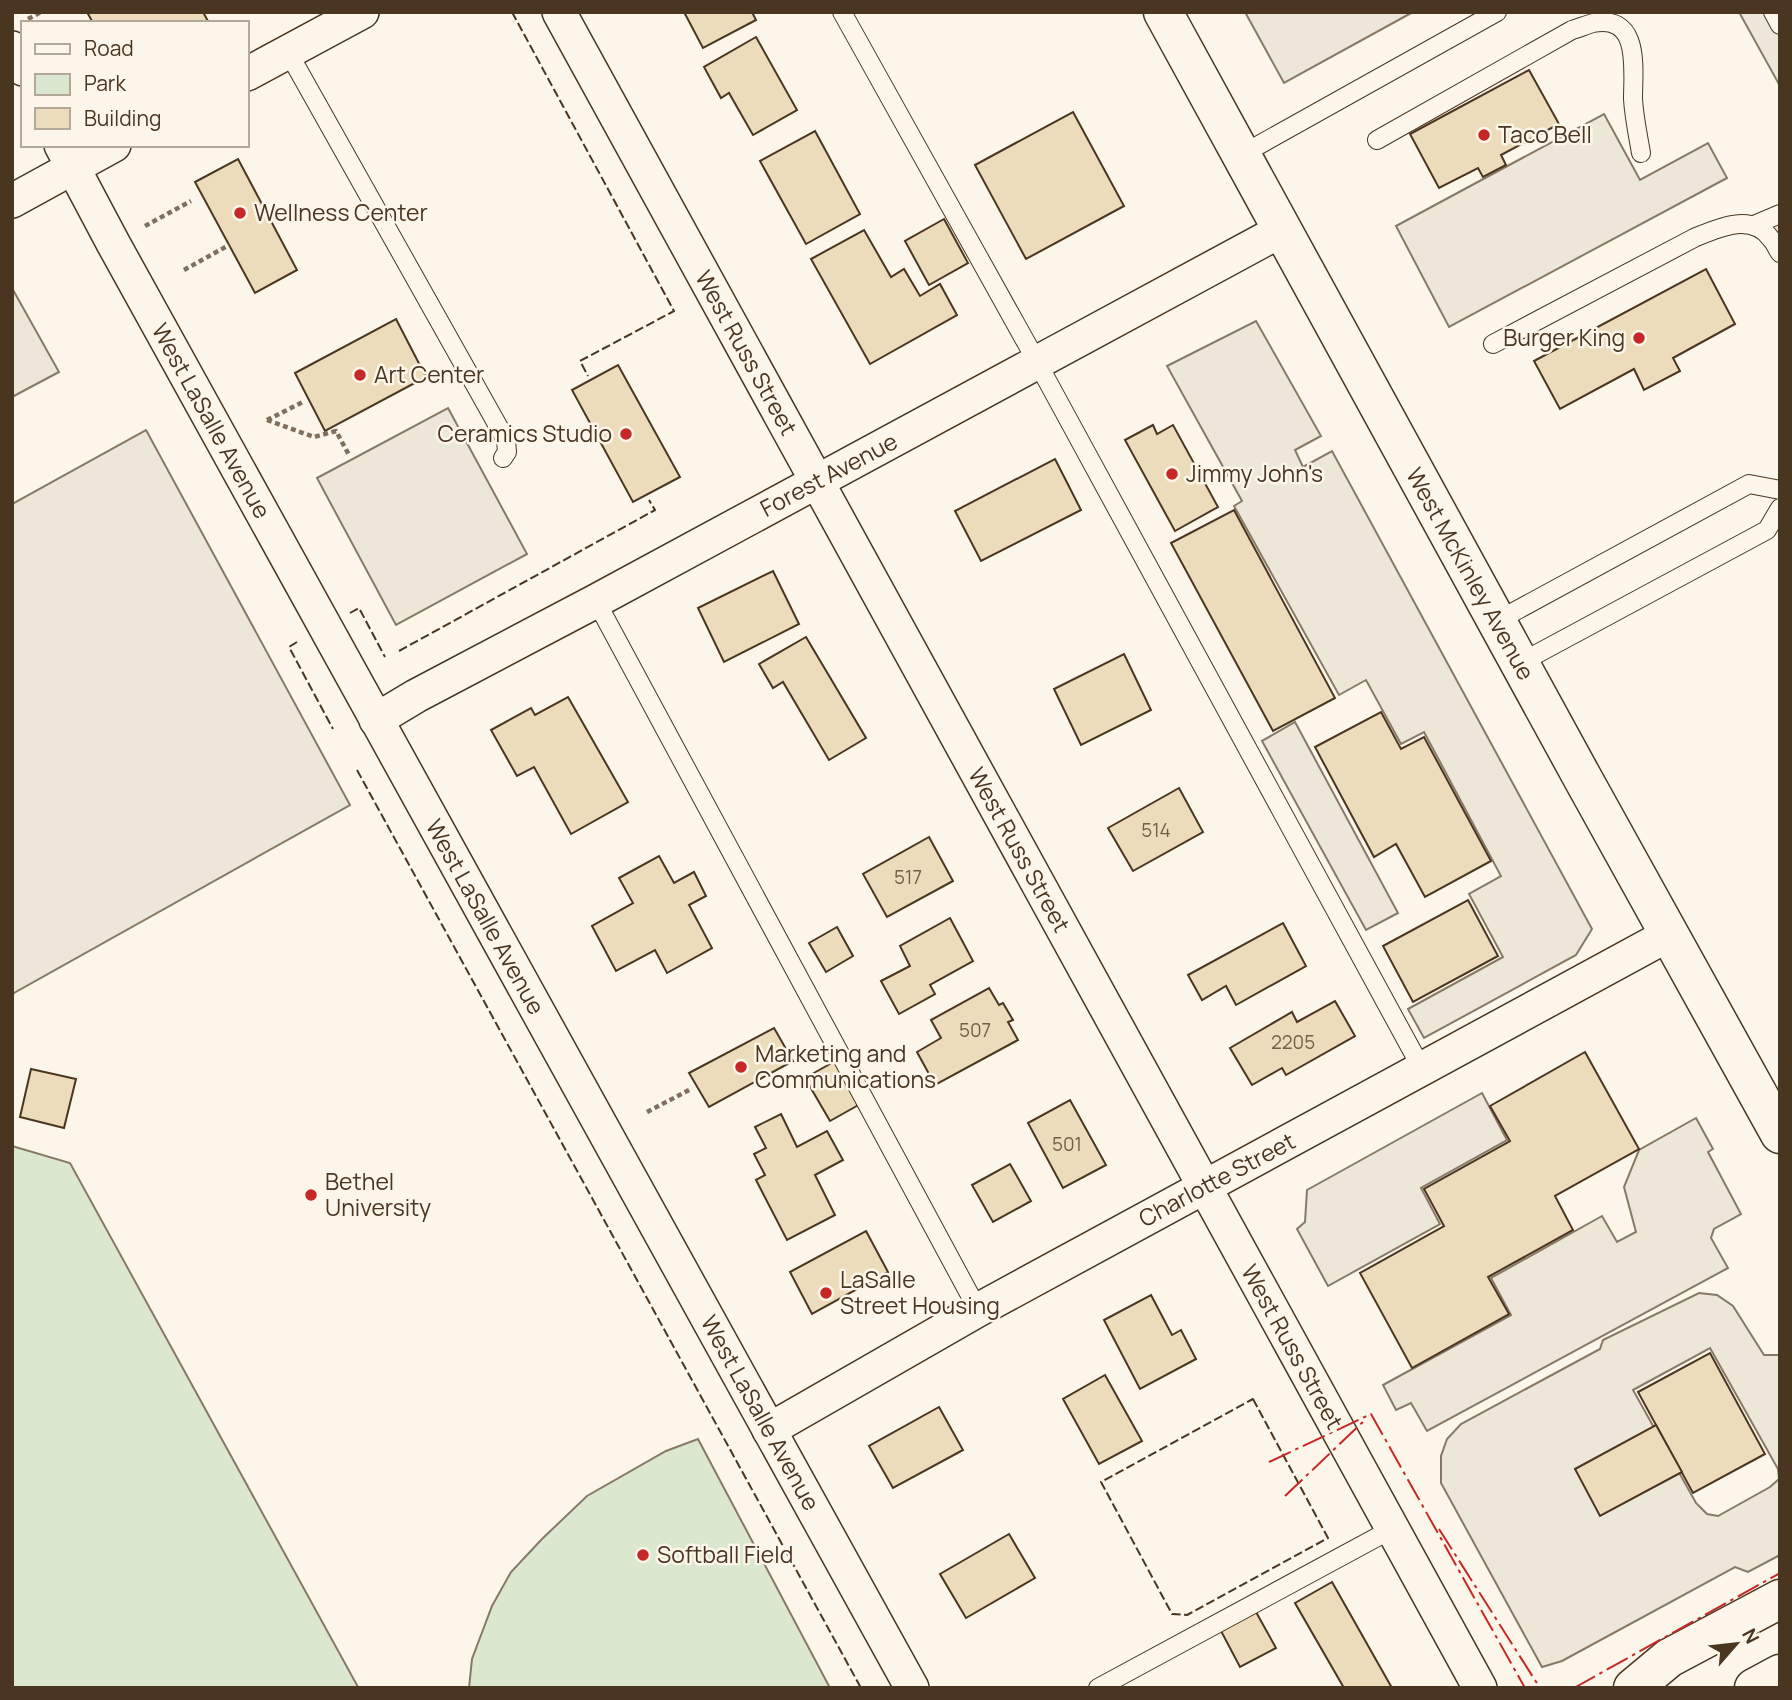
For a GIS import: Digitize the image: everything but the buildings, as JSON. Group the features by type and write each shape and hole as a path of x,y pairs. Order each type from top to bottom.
{"main road":[{"name":"West McKinley Avenue","path":"1163,12 1668,935 1780,1134"},
{"path":"1633,1688 1669,1658 1780,1599"},
{"path":"1754,1688 1780,1674"}],"street":[{"path":"248,73 362,12"},
{"name":"West Russ Street","path":"559,12 1480,1688"},
{"path":"12,48 21,65"},
{"path":"12,201 67,157 106,147"},
{"name":"West LaSalle Avenue","path":"67,157 912,1688"},
{"name":"Forest Avenue","path":"376,720 1282,230"},
{"name":"Charlotte Street","path":"769,1430 978,1310 1668,935"}],"lane":[{"path":"842,12 1037,362 1422,1069"},
{"path":"1241,155 1497,12"},
{"path":"1773,12 1780,25"},
{"path":"1377,140 1572,30 1594,23 1611,24 1622,30 1630,41 1635,73 1633,100 1641,153"},
{"path":"288,52 506,440 507,453 503,458"},
{"path":"1754,225 1780,214"},
{"path":"1493,344 1716,229 1741,223 1754,225 1770,236 1780,253"},
{"path":"1497,621 1749,484 1780,490"},
{"path":"1520,663 1767,530 1780,508"},
{"path":"596,601 978,1310"},
{"path":"1098,1688 1392,1529"}],"path":[{"path":"113,243 191,201"},
{"path":"184,270 229,245"},
{"path":"305,401 267,420 314,437 336,430 349,455"},
{"path":"647,1112 691,1089"}],"green space":[{"path":"12,1146 70,1163 358,1687 12,1688"},
{"name":"Softball Field","path":"698,1439 830,1688 469,1688 472,1659 492,1606 511,1572 587,1496 666,1451"}],"shaded area":[{"path":"1245,12 1413,12 1284,83"},
{"path":"1739,12 1780,12 1780,86"},
{"path":"1604,114 1640,180 1708,143 1727,178 1449,327 1396,226"},
{"path":"12,288 59,372 12,397"},
{"path":"1256,321 1321,436 1295,450 1303,467 1332,451 1592,929 1576,955 1424,1038 1408,1009 1503,957 1469,894 1501,876 1424,732 1401,744 1366,680 1339,695 1234,506 1242,501 1167,366"},
{"path":"448,408 527,554 396,625 317,478"},
{"path":"146,430 350,805 12,994 12,504"},
{"path":"1295,722 1398,913 1366,930 1262,741"},
{"path":"1482,1093 1507,1140 1421,1188 1440,1224 1328,1286 1297,1229 1305,1222 1307,1190"},
{"path":"1696,1118 1713,1149 1708,1152 1741,1214 1714,1229 1711,1238 1728,1268 1427,1431 1411,1403 1396,1410 1383,1385 1511,1315 1491,1278 1602,1216 1617,1242 1636,1232 1624,1187 1639,1150"},
{"path":"1699,1293 1717,1295 1733,1306 1764,1355 1780,1355 1780,1555 1748,1572 1735,1567 1562,1661 1542,1667 1441,1483 1441,1456 1447,1439 1461,1424 1600,1349 1603,1340","holes":["1710,1348 1778,1469 1779,1479 1770,1487 1718,1516 1707,1514 1696,1503 1633,1390"]}],"fence":[{"path":"512,12 674,311 580,361 588,376"},
{"path":"399,651 655,510 649,500"},
{"path":"350,613 359,608 385,657"},
{"path":"297,642 289,647 333,729"},
{"path":"357,770 861,1688"},
{"path":"1253,1399 1328,1538 1187,1615 1172,1614 1101,1482 1253,1399"}],"power":[{"path":"1269,1462 1371,1414 1525,1688"},
{"path":"1285,1496 1366,1419"},
{"path":"1439,1529 1540,1688"},
{"path":"1574,1688 1780,1573"}],"place":[{"name":"Taco Bell","path":"1484,135"},
{"name":"Wellness Center","path":"240,213"},
{"name":"Burger King","path":"1639,338"},
{"name":"Art Center","path":"360,375"},
{"name":"Ceramics Studio","path":"626,434"},
{"name":"Jimmy John's","path":"1172,474"},
{"name":"Marketing and Communications","path":"741,1067"},
{"name":"Bethel University","path":"311,1195"},
{"name":"LaSalle Street Housing","path":"826,1293"},
{"name":"Softball Field","path":"643,1555"}]}
